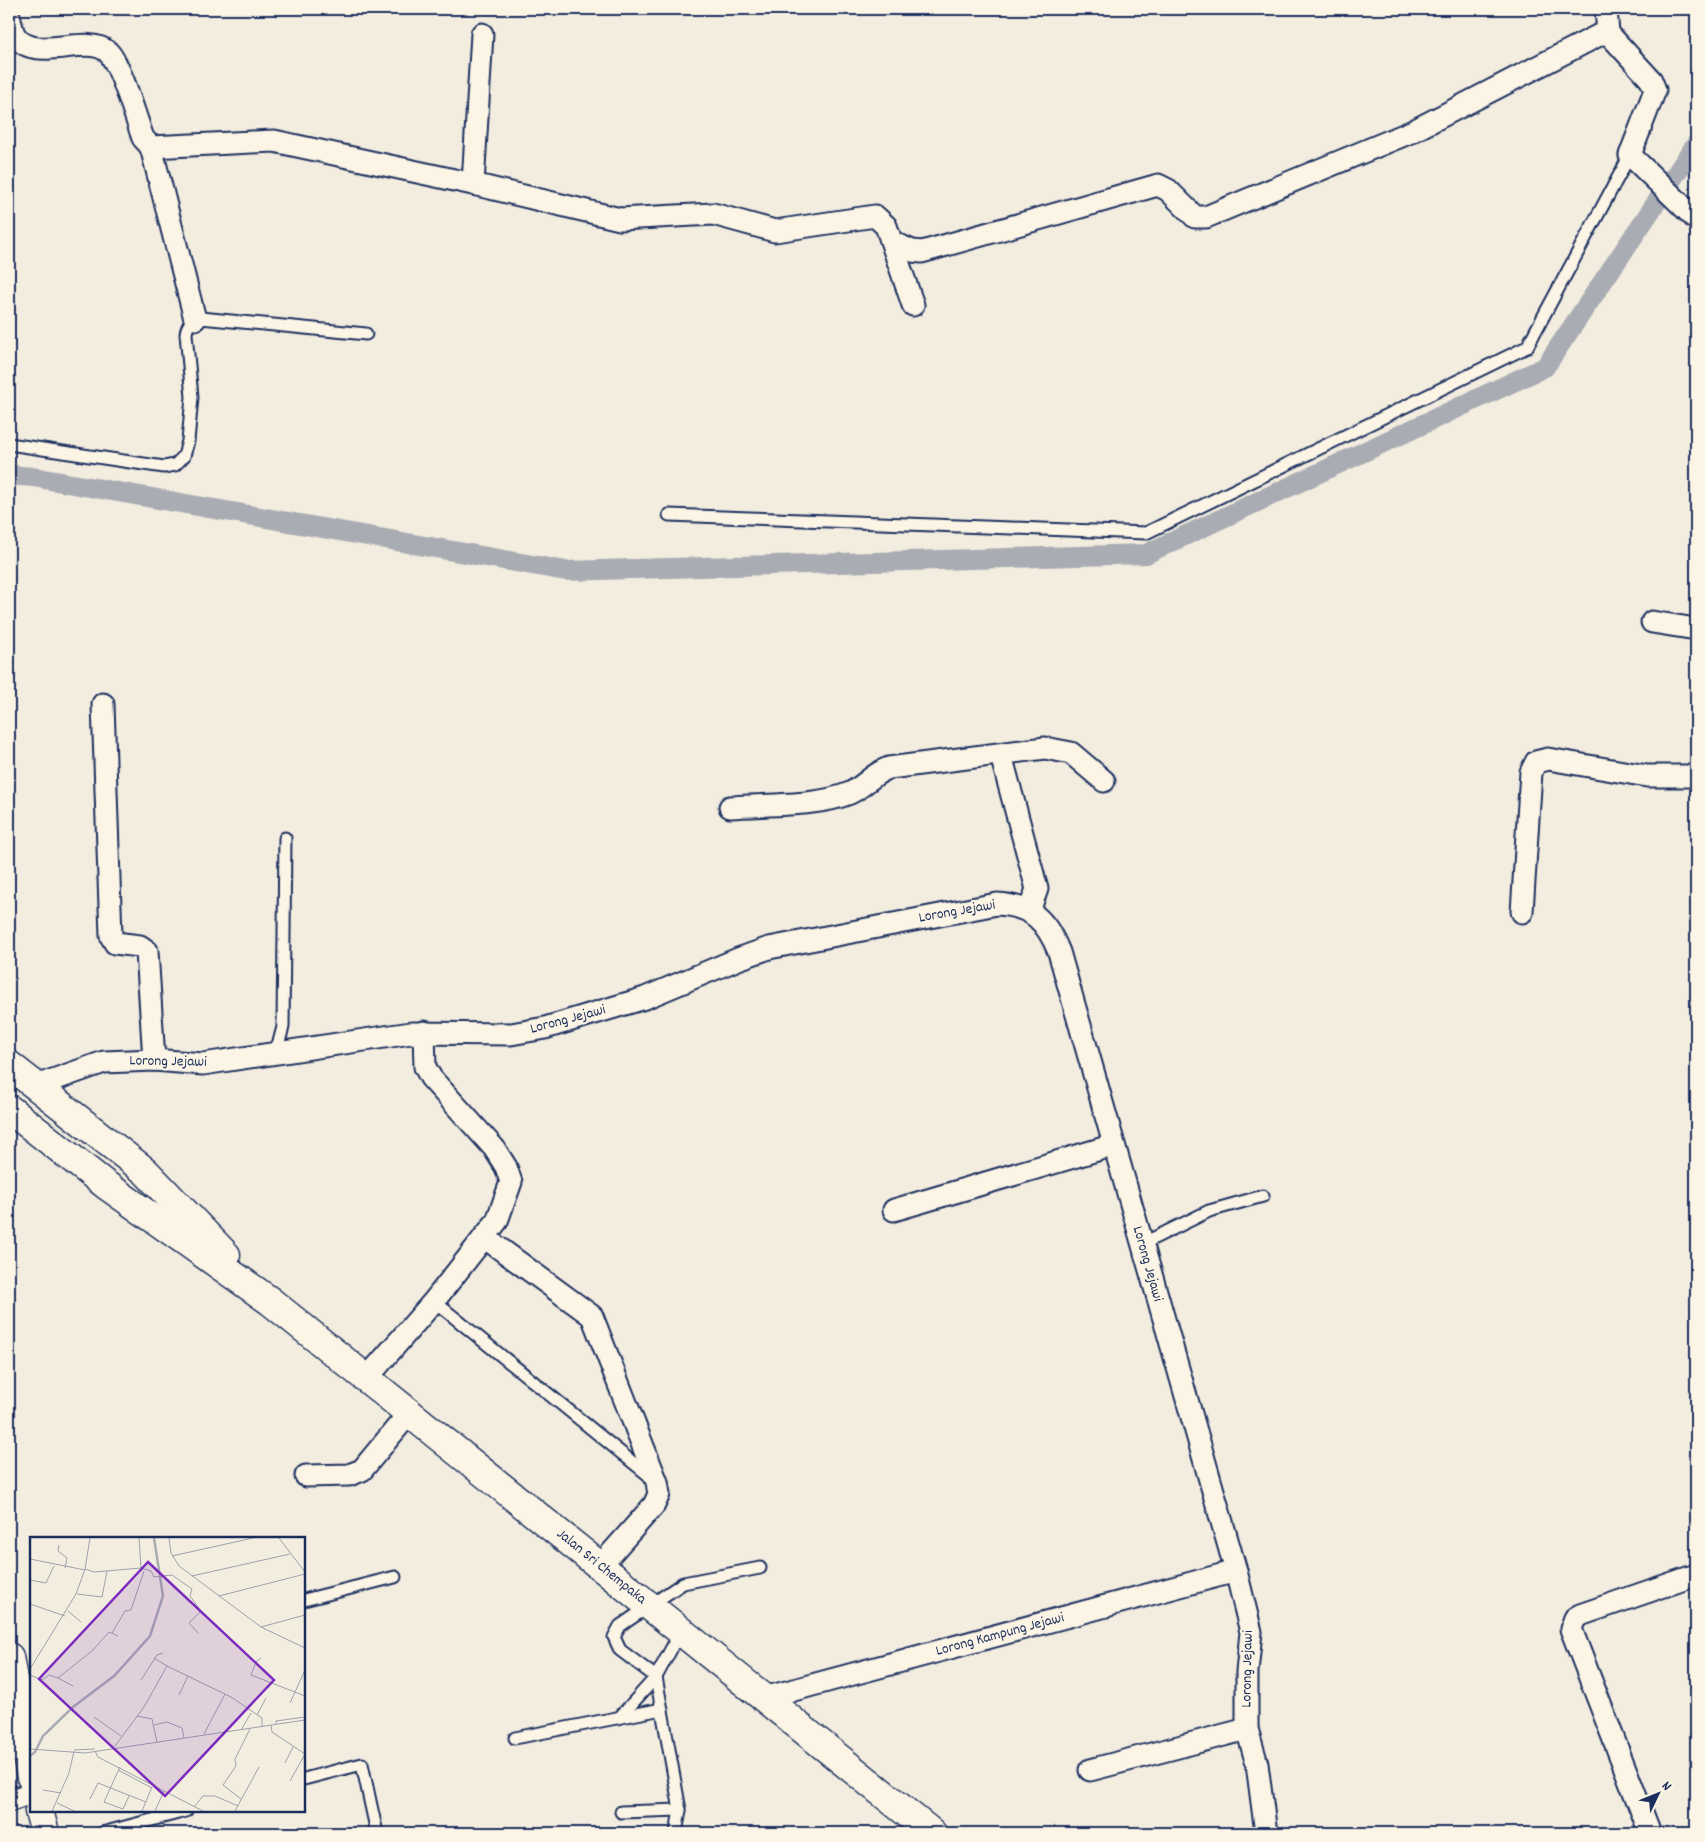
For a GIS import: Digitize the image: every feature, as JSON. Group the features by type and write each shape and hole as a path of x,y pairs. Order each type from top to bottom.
{"main road":[{"path":"9,1065 145,1171 270,1301"},
{"path":"9,1108 106,1185 270,1301"},
{"name":"Jalan Sri Chempaka","path":"270,1301 932,1833"},
{"path":"9,1657 30,1772"},
{"path":"39,1812 45,1833"}],"street":[{"path":"1606,9 1607,31 1651,80 1655,90 1630,155 1696,220"},
{"path":"9,16 14,35 30,47 94,47 109,53 116,64 143,138 151,147 195,319"},
{"path":"892,242 912,251 922,252 1158,185 1168,190 1195,216 1206,217 1411,132 1607,31"},
{"path":"473,184 482,34"},
{"path":"151,147 274,141 473,184 620,219 713,214 775,231 875,216 884,221 913,305"},
{"path":"1652,622 1696,629"},
{"path":"104,704 111,936 114,943 140,946 147,951 154,1060"},
{"path":"730,807 818,801 849,793 873,774 889,768 1045,748 1059,749 1071,753 1083,761 1104,781"},
{"path":"1001,754 1037,888 1029,911"},
{"path":"1522,912 1531,772 1536,762 1548,759 1647,776 1696,776"},
{"name":"Lorong Jejawi","path":"36,1086 104,1062 154,1060 203,1064 424,1032 511,1034 545,1028 645,998 769,948 996,904 1016,905 1029,911 1042,922 1052,935 1059,952 1236,1571 1251,1632 1247,1672 1247,1729 1256,1764 1266,1833"},
{"path":"367,1378 434,1301 499,1219 510,1182 506,1167 494,1148 431,1078 425,1066 424,1032"},
{"path":"894,1210 1114,1145"},
{"path":"484,1238 592,1316 657,1482 659,1494 654,1505 600,1566"},
{"path":"306,1476 349,1475 362,1470 410,1412"},
{"name":"Lorong Kampung Jejawi","path":"764,1698 1236,1571"},
{"path":"1650,1833 1571,1629 1575,1618 1580,1615 1696,1575"},
{"path":"1090,1770 1247,1729"},
{"path":"9,1801 30,1793"}],"lane":[{"path":"669,515 1146,533 1527,347 1630,155"},
{"path":"9,444 164,467 175,465 184,456 188,441 192,397 186,334 187,328 195,319 201,318 366,334"},
{"path":"272,1054 279,1042 283,1027 285,838"},
{"path":"1142,1244 1209,1211 1263,1196"},
{"path":"434,1301 657,1482"},
{"path":"676,1833 680,1810 656,1677 620,1650 614,1637 620,1626 650,1606 668,1591 683,1583 760,1568"},
{"path":"305,1600 395,1577"},
{"path":"619,1718 656,1677 681,1631"},
{"path":"515,1738 662,1709"},
{"path":"305,1779 362,1764 377,1833"},
{"path":"621,1812 680,1810"},
{"path":"102,1833 182,1812"}],"waterway":[{"path":"9,475 33,477 566,571 1146,554 1545,367 1696,144"}]}
